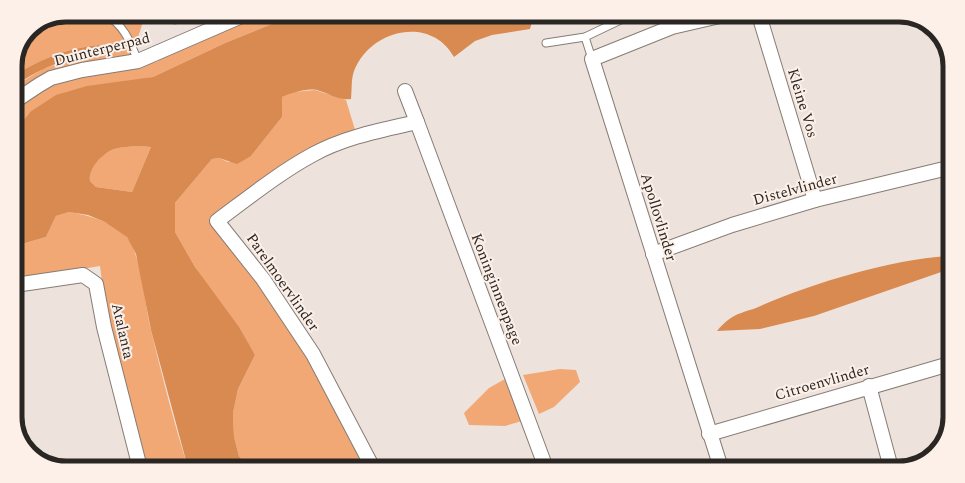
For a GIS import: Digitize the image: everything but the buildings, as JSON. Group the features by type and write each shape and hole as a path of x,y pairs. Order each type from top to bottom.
{"street":[{"name":"Duinterperpad","path":"22,96 38,85 66,74 138,61 228,22"},
{"path":"592,59 672,27 694,22"},
{"name":"Kleine Vos","path":"761,22 815,200"},
{"name":"Apollovlinder","path":"592,59 719,461"},
{"name":"Koninginnenpage","path":"405,91 543,461"},
{"name":"Parelmoervlinder","path":"369,461 312,354 264,279 217,221 252,194 313,154 363,134 417,122"},
{"name":"Distelvlinder","path":"653,254 732,225 815,200 943,169"},
{"name":"Atalanta","path":"22,285 83,275 96,284 104,327 138,461"},
{"name":"Citroenvlinder","path":"709,434 869,386 943,366"},
{"path":"869,386 889,461"}],"lane":[{"path":"117,22 126,32 138,61"},
{"path":"546,43 585,37 616,22"},
{"path":"585,37 592,59"}],"shaded area":[{"path":"60,22 111,22 120,31 126,40 125,42 121,43 91,46 61,53 22,71 23,55 27,46 37,33 52,24"},
{"path":"122,22 141,22 142,25 137,40 133,42"},
{"path":"168,22 182,22 175,25"},
{"path":"235,22 277,22 225,43 153,77 127,82 30,112 22,122 22,101 53,81 156,62 216,30"},
{"path":"277,22 532,22 530,29 492,35 475,41 454,57 444,44 431,36 416,32 401,32 387,37 373,45 362,57 353,74 351,99 338,98 317,90 299,91 282,97 282,117 251,156 237,164 219,158 212,159 175,203 175,232 195,267 239,327 255,355 238,389 233,413 234,437 239,456 243,461 186,461 151,330 136,254 127,237 105,222 88,215 69,212 56,216 46,237 22,244 22,122 30,112 56,95 87,86 153,77 225,43","holes":["137,146 151,147 132,192 96,187 90,181 91,172 97,162 110,151"]},
{"path":"125,42 129,50 74,58 39,71 22,82 22,71 52,56 95,45"},
{"path":"129,50 131,55 22,94 22,82 43,69 82,56"},
{"path":"315,90 346,100 356,133 225,209 226,240 242,264 266,289 294,330 365,461 243,461 239,456 234,437 233,413 238,389 255,355 195,267 175,232 175,203 212,159 219,158 228,162 251,156 282,117 282,97 294,92"},
{"path":"137,146 151,147 132,192 96,187 90,181 91,171 105,154 117,148"},
{"path":"69,212 92,217 108,223 122,232 132,245 142,281 159,365 186,461 140,461 105,305 100,266 22,279 22,244 46,237 56,216"},
{"path":"943,256 943,271 814,316 760,329 717,331 727,321 738,314 800,290 850,274 924,258"},
{"path":"560,369 576,370 580,382 554,407 539,414 523,375"},
{"path":"505,379 522,421 505,426 469,425 464,413 489,388"}]}
